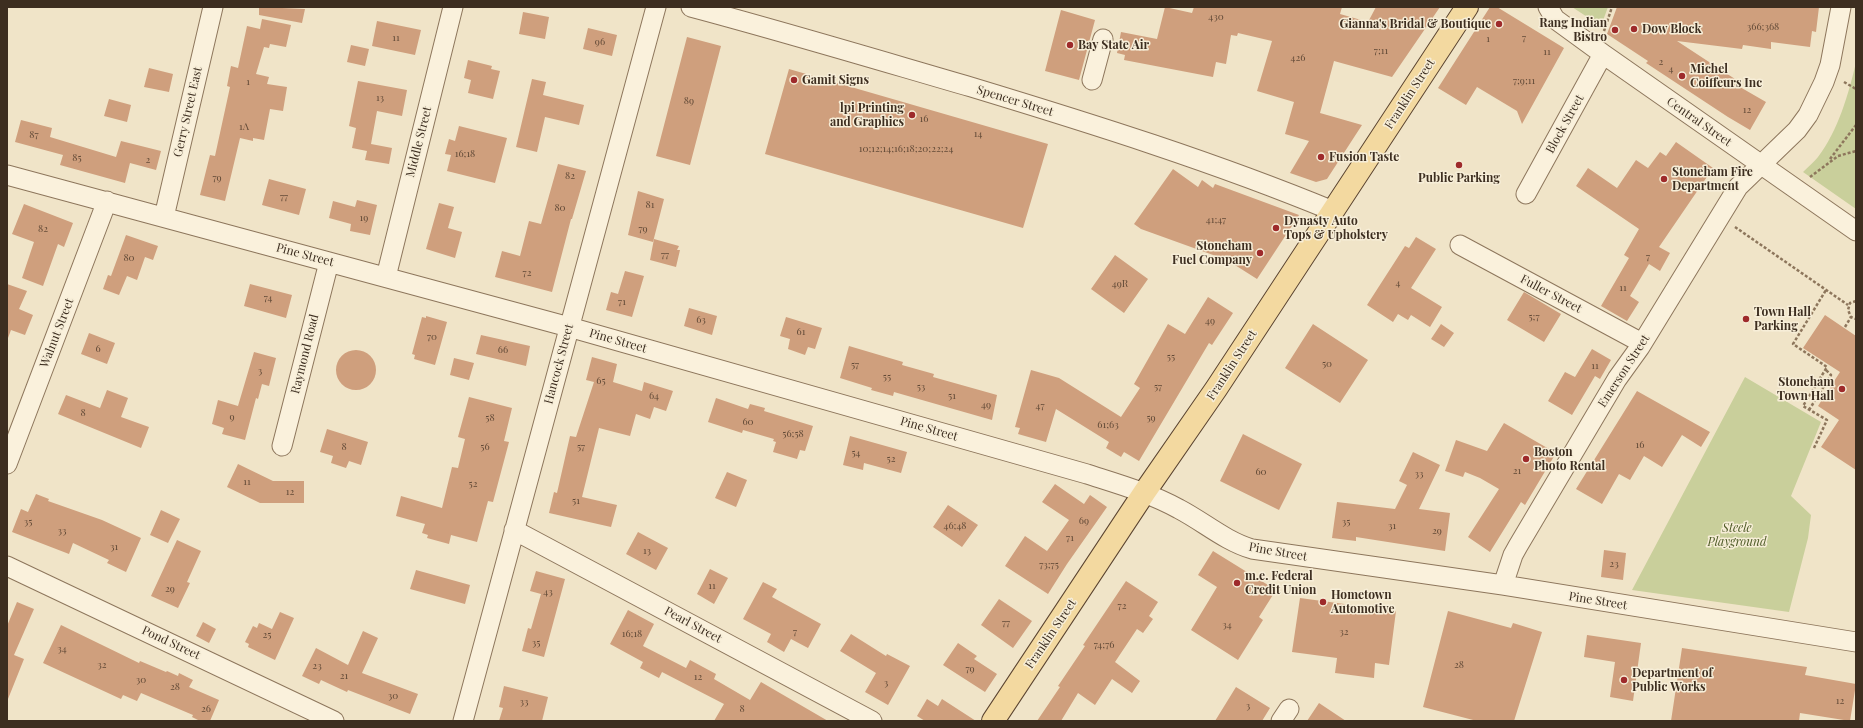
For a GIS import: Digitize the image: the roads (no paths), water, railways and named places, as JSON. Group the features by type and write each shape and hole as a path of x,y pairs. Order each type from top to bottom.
{"main road":[{"name":"Franklin Street","path":"993,721 1144,494 1212,395 1467,7"}],"street":[{"name":"Gerry Street East","path":"164,217 213,7"},
{"name":"Middle Street","path":"386,277 453,7"},
{"name":"Hancock Street","path":"463,721 656,7"},
{"name":"Spencer Street","path":"691,7 781,31 1113,131 1237,173 1333,211"},
{"name":"Central Street","path":"1548,7 1555,19 1603,54 1856,231"},
{"name":"Emerson Street","path":"1503,586 1518,546 1617,379 1642,343 1738,187 1797,130 1816,99 1830,65 1841,7"},
{"path":"1092,80 1103,39"},
{"name":"Block Street","path":"1526,194 1603,54"},
{"name":"Pine Street","path":"7,175 569,327 1087,474 1144,494 1179,509 1232,542 1252,549 1503,586 1856,642"},
{"name":"Walnut Street","path":"7,464 108,202"},
{"name":"Fuller Street","path":"1460,245 1642,343"},
{"name":"Raymond Road","path":"282,446 329,262"},
{"name":"Pearl Street","path":"514,530 872,721"},
{"name":"Pond Street","path":"7,566 334,721"}],"place":[{"name":"Gianna's Bridal & Boutique","path":"1499,24"},
{"name":"Dow Block","path":"1634,29"},
{"name":"Rang Indian Bistro","path":"1615,30"},
{"name":"Bay State Air","path":"1070,45"},
{"name":"Michel Coiffeurs Inc","path":"1682,76"},
{"name":"Gamit Signs","path":"794,80"},
{"name":"lpi Printing and Graphics","path":"912,115"},
{"name":"Fusion Taste","path":"1321,157"},
{"name":"Public Parking","path":"1459,165"},
{"name":"Stoneham Fire Department","path":"1664,179"},
{"name":"Dynasty Auto Tops & Upholstery","path":"1276,228"},
{"name":"Stoneham Fuel Company","path":"1260,253"},
{"name":"Town Hall Parking","path":"1746,319"},
{"name":"Stoneham Town Hall","path":"1842,389"},
{"name":"Boston Photo Rental","path":"1526,459"},
{"name":"m.e. Federal Credit Union","path":"1237,583"},
{"name":"Hometown Automotive","path":"1323,602"},
{"name":"Department of Public Works","path":"1624,680"}],"park label":[{"name":"Steele Playground","path":"1737,535"}]}
